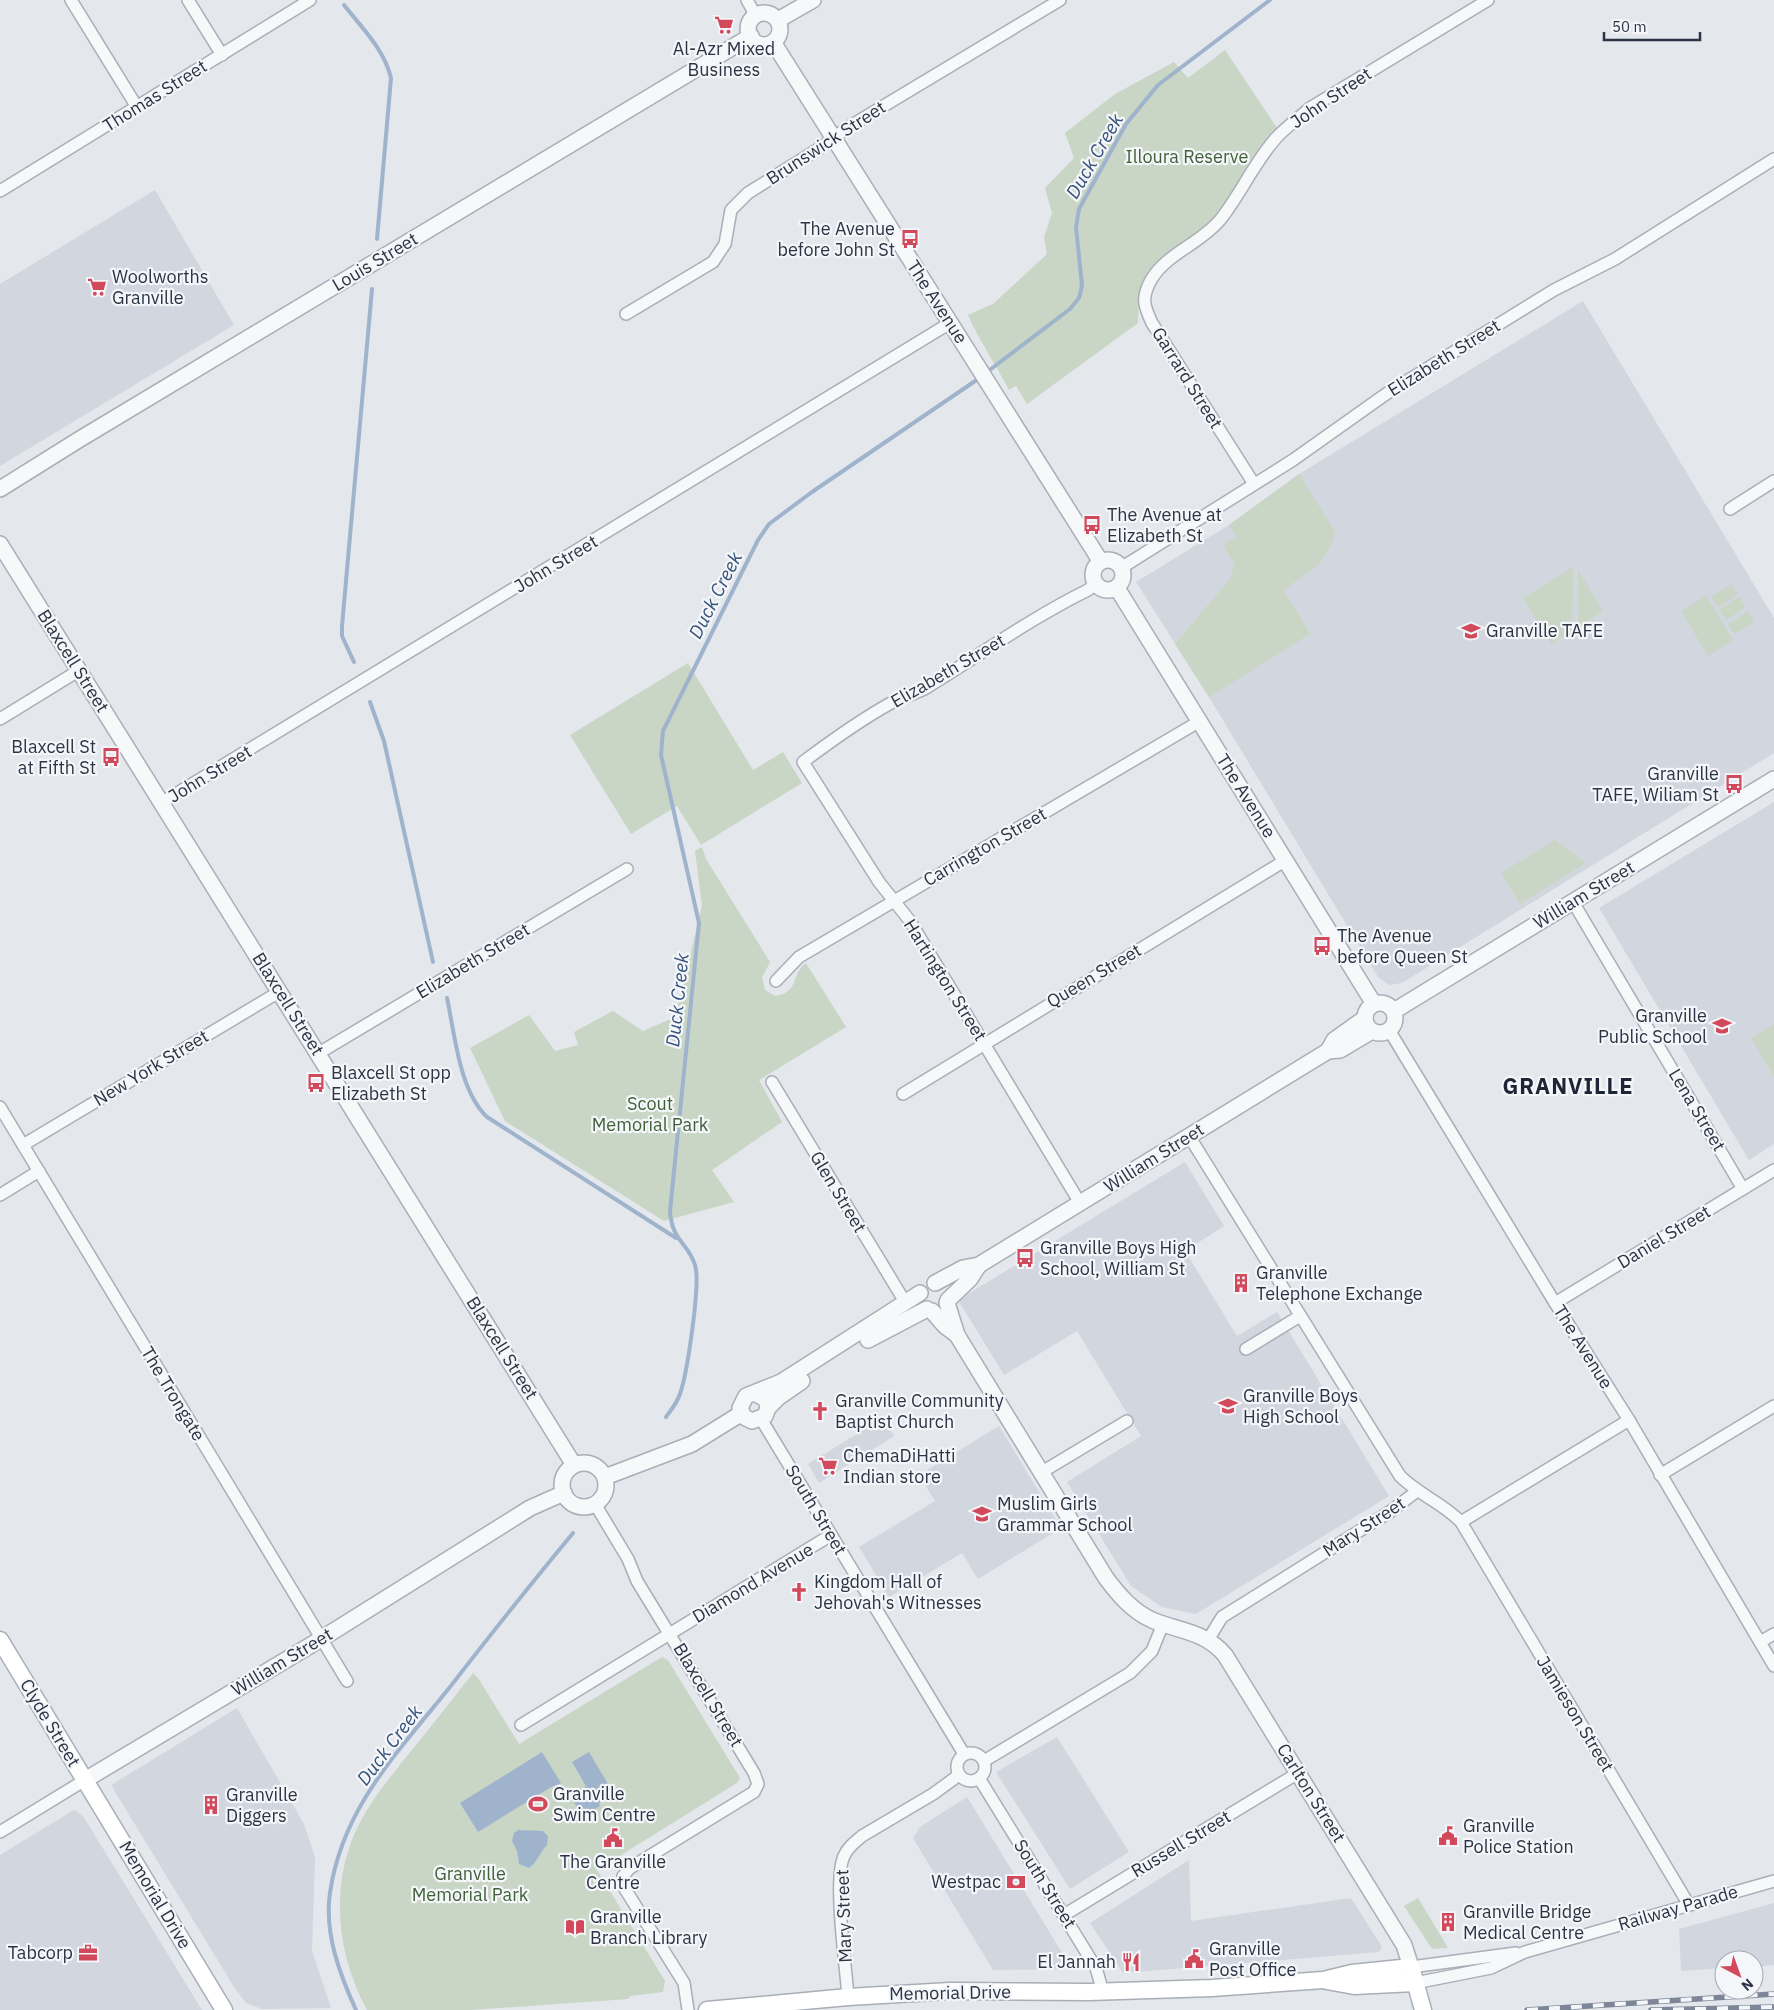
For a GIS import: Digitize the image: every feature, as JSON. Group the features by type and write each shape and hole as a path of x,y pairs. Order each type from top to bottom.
{"main road":[{"name":"Clyde Street","path":"0,1640 85,1780"},
{"name":"Memorial Drive","path":"85,1780 224,2010"},
{"name":"Railway Parade","path":"1103,1992 1323,1980 1354,1986 1417,1989"},
{"name":"Memorial Drive","path":"708,2010 848,1997 950,1991 1103,1992"}],"street":[{"path":"71,0 137,107"},
{"path":"188,0 222,55"},
{"name":"Thomas Street","path":"1,188 310,0"},
{"path":"747,0 756,16"},
{"path":"778,20 813,0"},
{"name":"Brunswick Street","path":"626,314 712,262 724,244 731,210 748,193 846,128 1060,0"},
{"name":"John Street","path":"1160,268 1204,236 1220,220 1276,138 1310,108 1488,0"},
{"path":"766,13 778,20 780,30 773,42 758,43 750,36 749,27 756,16 766,13"},
{"name":"Louis Street","path":"0,489 750,36"},
{"name":"The Avenue","path":"773,42 1101,562"},
{"name":"Elizabeth Street","path":"1121,568 1293,460 1386,394 1554,290 1615,259 1774,159"},
{"name":"Garrard Street","path":"1160,268 1145,293 1144,306 1152,323 1254,484"},
{"name":"John Street","path":"161,803 950,323"},
{"path":"1730,509 1774,481"},
{"name":"Blaxcell Street","path":"0,544 319,1053 574,1465"},
{"path":"1101,562 1114,562 1121,568 1122,580 1117,588 1103,590 1096,584 1093,574 1101,562"},
{"name":"Elizabeth Street","path":"803,762 832,740 892,702 919,692 1005,640 1023,625 1096,584"},
{"name":"The Avenue","path":"1117,588 1374,1004"},
{"path":"0,720 78,671"},
{"name":"Carrington Street","path":"776,981 798,958 1200,721"},
{"name":"Hartington Street","path":"803,762 879,882 910,921 1080,1203"},
{"name":"William Street","path":"1394,1011 1774,779"},
{"name":"Queen Street","path":"903,1094 1286,860"},
{"name":"Elizabeth Street","path":"319,1053 627,869"},
{"name":"Lena Street","path":"1573,902 1743,1189"},
{"name":"New York Street","path":"22,1145 280,992"},
{"path":"1383,1003 1394,1011 1394,1023 1389,1030 1379,1033 1369,1025 1369,1008 1374,1004 1383,1003"},
{"name":"William Street","path":"936,1283 963,1268 979,1265 1328,1051 1334,1040 1369,1025"},
{"name":"The Avenue","path":"1389,1030 1555,1303 1629,1420 1774,1666"},
{"name":"Glen Street","path":"772,1082 905,1302"},
{"name":"The Trongate","path":"0,1107 347,1682"},
{"path":"1189,1136 1400,1476 1417,1491"},
{"name":"Daniel Street","path":"1555,1303 1774,1170"},
{"path":"0,1195 39,1171"},
{"name":"William Street","path":"947,1302 970,1279 979,1265"},
{"path":"742,1413 742,1400 781,1382 870,1327 920,1293 927,1285 936,1283 946,1290 947,1302 957,1336"},
{"path":"920,1293 920,1300 957,1336"},
{"path":"742,1413 752,1421 765,1414 787,1391 888,1328 929,1310 940,1310 947,1302"},
{"path":"1246,1349 1300,1316"},
{"name":"Carlton Street","path":"957,1336 1111,1585 1138,1612 1163,1624 1195,1633 1208,1640 1225,1655 1404,1945 1417,1989"},
{"path":"754,1393 763,1396 765,1414"},
{"path":"1660,1475 1774,1406"},
{"path":"605,1477 692,1444 742,1413"},
{"name":"South Street","path":"765,1414 831,1535 964,1754"},
{"path":"1042,1472 1127,1420"},
{"path":"1461,1522 1629,1420"},
{"path":"590,1464 600,1470 605,1477 605,1490 595,1504 577,1506 567,1499 564,1493 563,1478 574,1465 590,1464"},
{"name":"Mary Street","path":"1208,1640 1222,1617 1392,1510 1417,1491 1439,1503 1461,1522"},
{"name":"William Street","path":"0,1832 321,1639 525,1511 564,1493"},
{"name":"Blaxcell Street","path":"595,1504 628,1559 637,1581 754,1773 758,1784 754,1792 630,1868 623,1876 625,1889 684,1983 688,2010"},
{"name":"Jamieson Street","path":"1461,1522 1689,1906"},
{"name":"Diamond Avenue","path":"521,1725 831,1535"},
{"path":"984,1761 1130,1673 1152,1652 1163,1624"},
{"path":"1760,1642 1774,1634"},
{"path":"964,1754 978,1754 984,1761 985,1770 980,1778 968,1781 959,1775 956,1764 964,1754"},
{"name":"Russell Street","path":"1064,1915 1298,1773"},
{"name":"Mary Street","path":"848,1997 840,1881 844,1855 852,1844 862,1836 933,1794 959,1775"},
{"name":"South Street","path":"980,1778 1096,1968 1103,1992"},
{"name":"Railway Parade","path":"1417,1989 1525,1952 1774,1881"}],"shaded area":[{"path":"155,190 234,325 0,466 0,284"},
{"name":"Granville TAFE","path":"1583,301 1774,618 1774,753 1402,983 1389,985 1378,977 1209,697 1136,582 1229,525 1299,474"},
{"name":"Granville Public School","path":"1774,802 1774,1144 1749,1160 1599,908"},
{"name":"Granville Boys High School","path":"1185,1162 1224,1226 1185,1251 1237,1336 1277,1312 1389,1496 1196,1614 1162,1607 1131,1586 1067,1482 1141,1436 1077,1331 1004,1375 958,1300"},
{"path":"883,1418 894,1436 819,1483 808,1464"},
{"name":"Muslim Girls Grammar School","path":"999,1426 1061,1528 978,1579 962,1553 889,1597 859,1547 935,1501 919,1475"},
{"path":"237,1708 304,1824 315,1857 312,1951 331,2008 262,2009 246,2003 234,1987 111,1785"},
{"path":"1057,1737 1129,1852 1070,1889 996,1772"},
{"path":"967,1797 1072,1969 993,1970 913,1838 920,1827"},
{"path":"74,1810 83,1816 202,2010 0,2010 0,1855"},
{"path":"1189,1860 1191,1921 1351,1898 1382,1947 1379,1952 1123,1973 1090,1923"},
{"path":"1774,1903 1774,1965 1764,1966 1764,1950 1714,1950 1714,1969 1681,1971 1679,1929"}],"green space":[{"name":"Illoura Reserve","path":"1225,50 1279,131 1213,220 1148,275 1139,295 1138,323 1027,404 1016,386 1009,390 968,315 993,304 1047,254 1044,237 1052,213 1045,188 1074,158 1065,133 1115,94 1174,62 1188,78"},
{"path":"1299,474 1335,532 1332,543 1322,560 1284,590 1310,634 1209,697 1175,644 1230,579 1235,564 1224,547 1226,543 1236,537 1229,525"},
{"path":"1573,567 1572,631 1551,644 1523,598"},
{"path":"1578,570 1603,611 1578,627"},
{"path":"1731,584 1738,594 1718,607 1711,597"},
{"path":"1706,596 1733,640 1708,656 1681,611"},
{"path":"1739,597 1746,607 1726,620 1719,610"},
{"path":"1748,611 1754,622 1734,634 1728,624"},
{"path":"688,663 753,770 783,752 802,783 701,845 677,806 631,834 570,735"},
{"path":"1555,840 1586,863 1520,904 1501,873"},
{"name":"Scout Memorial Park","path":"702,847 706,859 770,962 762,978 765,990 775,996 788,991 792,987 801,968 806,963 846,1027 759,1080 782,1122 712,1170 734,1202 664,1221 505,1121 470,1048 529,1015 555,1051 578,1045 574,1032 613,1011 643,1031 675,1017 702,906 695,851"},
{"path":"1774,1024 1774,1077 1751,1038"},
{"name":"Granville Memorial Park","path":"662,1657 668,1660 740,1778 737,1783 597,1870 665,1981 663,1992 630,1996 628,1999 471,2010 367,2010 349,1968 344,1946 340,1901 346,1857 359,1824 378,1794 473,1673 519,1744"},
{"path":"1418,1898 1448,1948 1432,1949 1404,1906"}],"water":[{"path":"542,1752 561,1783 478,1832 460,1803"},
{"path":"589,1752 614,1794 599,1803 600,1806 583,1817 570,1796 586,1786 572,1762"},
{"path":"518,1830 543,1831 548,1836 547,1845 529,1868 519,1864 517,1851 512,1841 514,1833"}],"waterway":[{"name":"Duck Creek","path":"987,372 1070,309 1079,298 1082,286 1076,227 1079,209 1126,124 1158,85 1270,0"},
{"path":"344,5 378,48 388,67 391,78 377,239"},
{"path":"354,662 342,636 342,626 372,289"},
{"name":"Duck Creek","path":"666,1417 674,1406 683,1383 696,1290 695,1265 692,1257 677,1236 671,1221 670,1211 699,923 661,755 663,731 758,540 769,524 812,492 981,377"},
{"path":"370,702 384,741 433,962"},
{"path":"447,998 459,1061 464,1077 478,1106 487,1117 676,1238"},
{"name":"Duck Creek","path":"356,2010 339,1968 329,1923 330,1893 336,1862 346,1834 375,1782 392,1758 573,1533"}],"railway":[{"path":"1527,2010 1774,1994"},
{"path":"1651,2010 1774,2007"}],"place":[{"name":"Al-Azr Mixed Business","path":"724,25"},
{"name":"The Avenue before John St","path":"910,239"},
{"name":"Woolworths Granville","path":"97,287"},
{"name":"The Avenue at Elizabeth St","path":"1092,525"},
{"name":"Granville TAFE","path":"1471,631"},
{"name":"Blaxcell St at Fifth St","path":"111,757"},
{"name":"Granville TAFE, Wiliam St","path":"1734,784"},
{"name":"The Avenue before Queen St","path":"1322,946"},
{"name":"Granville Public School","path":"1722,1026"},
{"name":"Blaxcell St opp Elizabeth St","path":"316,1083"},
{"name":"Granville Boys High School, William St","path":"1025,1258"},
{"name":"Granville Telephone Exchange","path":"1241,1283"},
{"name":"Granville Boys High School","path":"1228,1406"},
{"name":"Granville Community Baptist Church","path":"820,1411"},
{"name":"ChemaDiHatti Indian store","path":"828,1466"},
{"name":"Muslim Girls Grammar School","path":"982,1514"},
{"name":"Kingdom Hall of Jehovah's Witnesses","path":"799,1592"},
{"name":"Granville Swim Centre","path":"538,1804"},
{"name":"Granville Diggers","path":"211,1805"},
{"name":"Granville Police Station","path":"1448,1836"},
{"name":"The Granville Centre","path":"613,1838"},
{"name":"Westpac","path":"1016,1882"},
{"name":"Granville Bridge Medical Centre","path":"1448,1922"},
{"name":"Granville Branch Library","path":"575,1927"},
{"name":"Tabcorp","path":"88,1953"},
{"name":"Granville Post Office","path":"1194,1959"},
{"name":"El Jannah","path":"1131,1962"}],"district":[{"name":"GRANVILLE","path":"1568,1086"}]}
